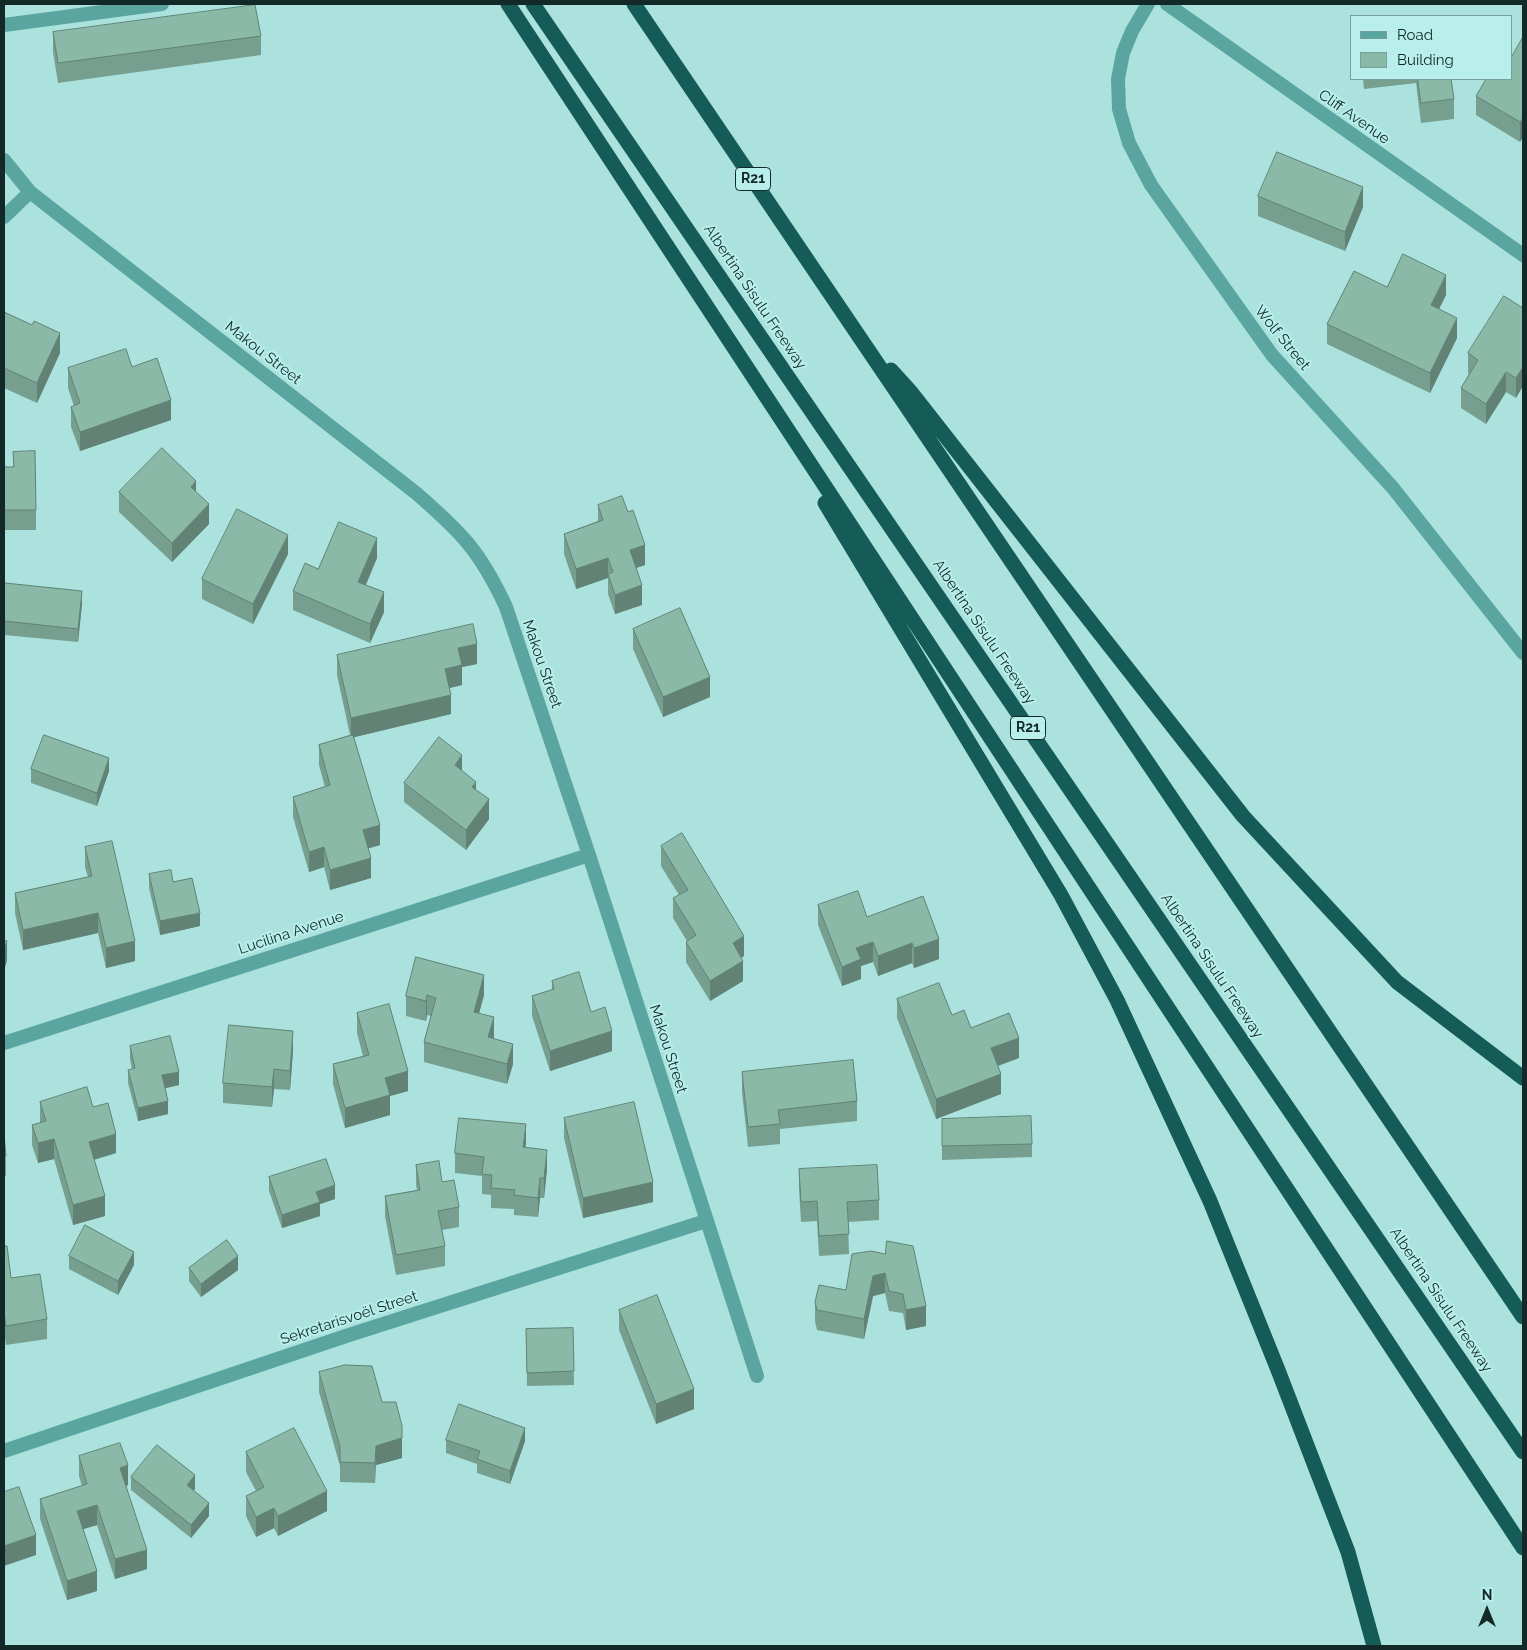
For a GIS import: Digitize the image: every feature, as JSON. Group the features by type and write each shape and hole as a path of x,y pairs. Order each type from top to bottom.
{"highway":[{"path":"508,4 1523,1548"},
{"name":"Albertina Sisulu Freeway","path":"533,4 1523,1452"},
{"name":"R21","path":"634,4 1523,1317"},
{"path":"872,355 898,376 910,390 1243,816 1397,982 1523,1078"},
{"path":"797,443 810,474 842,533 955,716 1056,886 1117,1000 1210,1201 1278,1370 1348,1552 1374,1646"}],"street":[{"path":"4,25 162,4"},
{"name":"Wolf Street","path":"1148,4 1132,31 1123,53 1118,80 1119,109 1129,143 1151,185 1272,354 1393,488 1523,653"},
{"name":"Cliff Avenue","path":"1167,4 1523,255"},
{"name":"Makou Street","path":"4,160 30,192 416,493 464,536 491,574 506,607 589,855 757,1376"},
{"path":"4,217 30,192"},
{"name":"Lucilina Avenue","path":"4,1043 589,855"},
{"name":"Sekretarisvoël Street","path":"4,1451 349,1335 706,1221"}],"building":[{"path":"255,5 261,36 58,63 53,32"},
{"path":"1523,37 1523,118 1520,122 1476,96 1485,80 1512,80 1512,56"},
{"path":"1418,80 1451,80 1454,99 1421,103"},
{"path":"1277,152 1363,187 1345,232 1258,196"},
{"path":"1403,254 1446,275 1431,305 1457,318 1430,373 1327,324 1354,271 1387,287"},
{"path":"1504,296 1523,308 1523,367 1516,378 1506,372 1486,404 1461,388 1478,360 1468,353"},
{"path":"4,312 32,325 34,321 60,333 37,383 4,368"},
{"path":"126,349 132,367 157,358 171,400 80,432 71,407 80,403 68,368"},
{"path":"162,448 196,481 191,487 209,504 172,543 119,492"},
{"path":"35,451 36,510 4,510 4,467 14,467 13,452"},
{"path":"622,496 628,512 633,510 645,545 630,550 642,585 615,595 608,574 613,572 608,558 576,569 564,534 603,520 598,505"},
{"path":"237,509 288,535 253,604 202,579"},
{"path":"339,522 377,538 358,582 384,592 370,624 293,591 305,563 318,569"},
{"path":"5,583 82,591 78,629 4,621"},
{"path":"680,608 710,677 663,697 633,629"},
{"path":"473,624 477,644 458,648 462,665 445,669 451,695 351,718 337,655"},
{"path":"44,735 109,758 97,793 31,769"},
{"path":"353,735 380,825 363,830 371,858 330,870 324,847 309,852 293,797 330,785 319,745"},
{"path":"439,737 462,755 455,765 476,782 472,787 489,799 466,830 404,783"},
{"path":"682,833 744,936 733,943 743,961 710,981 686,942 696,935 673,898 688,890 661,846"},
{"path":"112,841 135,941 106,948 98,913 23,930 15,893 92,876 85,847"},
{"path":"171,870 173,882 192,878 200,913 160,921 149,874"},
{"path":"858,891 867,917 923,896 939,939 914,948 912,943 878,956 873,942 856,948 861,959 842,967 818,905"},
{"path":"4,940 7,941 4,951"},
{"path":"416,957 484,975 474,1012 494,1017 488,1037 513,1044 507,1064 424,1042 436,998 427,995 426,1001 406,996"},
{"path":"579,972 591,1012 605,1007 612,1031 550,1051 532,996 554,989 552,981"},
{"path":"939,983 952,1015 964,1010 971,1028 1009,1013 1019,1038 991,1048 1001,1074 936,1099 897,999"},
{"path":"389,1004 408,1071 385,1078 390,1095 345,1108 333,1064 369,1055 357,1013"},
{"path":"229,1025 293,1031 290,1071 274,1069 272,1087 223,1083"},
{"path":"170,1036 179,1072 162,1075 168,1101 138,1108 128,1070 135,1068 130,1046"},
{"path":"853,1060 857,1101 778,1110 780,1124 748,1127 742,1072"},
{"path":"87,1087 93,1107 108,1103 116,1134 89,1142 105,1196 73,1205 54,1139 38,1143 32,1125 46,1121 40,1102"},
{"path":"634,1102 653,1182 583,1198 564,1118"},
{"path":"1031,1116 1032,1144 942,1146 942,1119"},
{"path":"459,1118 526,1124 523,1147 547,1150 544,1178 540,1178 538,1198 514,1195 515,1190 491,1188 492,1175 482,1174 484,1157 455,1153"},
{"path":"4,1134 6,1156 4,1156"},
{"path":"326,1159 335,1185 316,1192 320,1202 282,1215 269,1177"},
{"path":"439,1161 442,1182 454,1180 459,1207 438,1211 445,1246 396,1255 385,1196 420,1190 416,1165"},
{"path":"877,1165 879,1200 847,1202 849,1234 819,1236 817,1201 801,1202 799,1169"},
{"path":"85,1225 134,1252 118,1281 69,1256"},
{"path":"227,1240 238,1256 201,1284 189,1268"},
{"path":"887,1241 913,1246 926,1306 906,1310 903,1294 889,1291 885,1273 873,1276 864,1319 817,1310 815,1302 819,1285 846,1290 852,1254 871,1251 885,1254"},
{"path":"4,1246 7,1246 11,1278 40,1274 47,1319 6,1326 4,1312"},
{"path":"657,1295 694,1389 656,1404 619,1310"},
{"path":"573,1328 574,1371 527,1373 526,1329"},
{"path":"345,1365 372,1366 382,1402 396,1402 402,1426 402,1438 376,1446 375,1463 340,1462 340,1447 319,1372"},
{"path":"459,1404 525,1428 510,1471 477,1459 480,1451 446,1440"},
{"path":"294,1428 327,1491 278,1516 274,1508 256,1517 246,1496 264,1487 246,1452"},
{"path":"120,1443 128,1465 120,1468 147,1550 115,1559 97,1505 77,1511 97,1571 67,1581 40,1499 87,1484 79,1456"},
{"path":"157,1445 195,1475 187,1485 209,1503 191,1525 131,1477"},
{"path":"19,1487 36,1535 4,1546 4,1492"}]}
